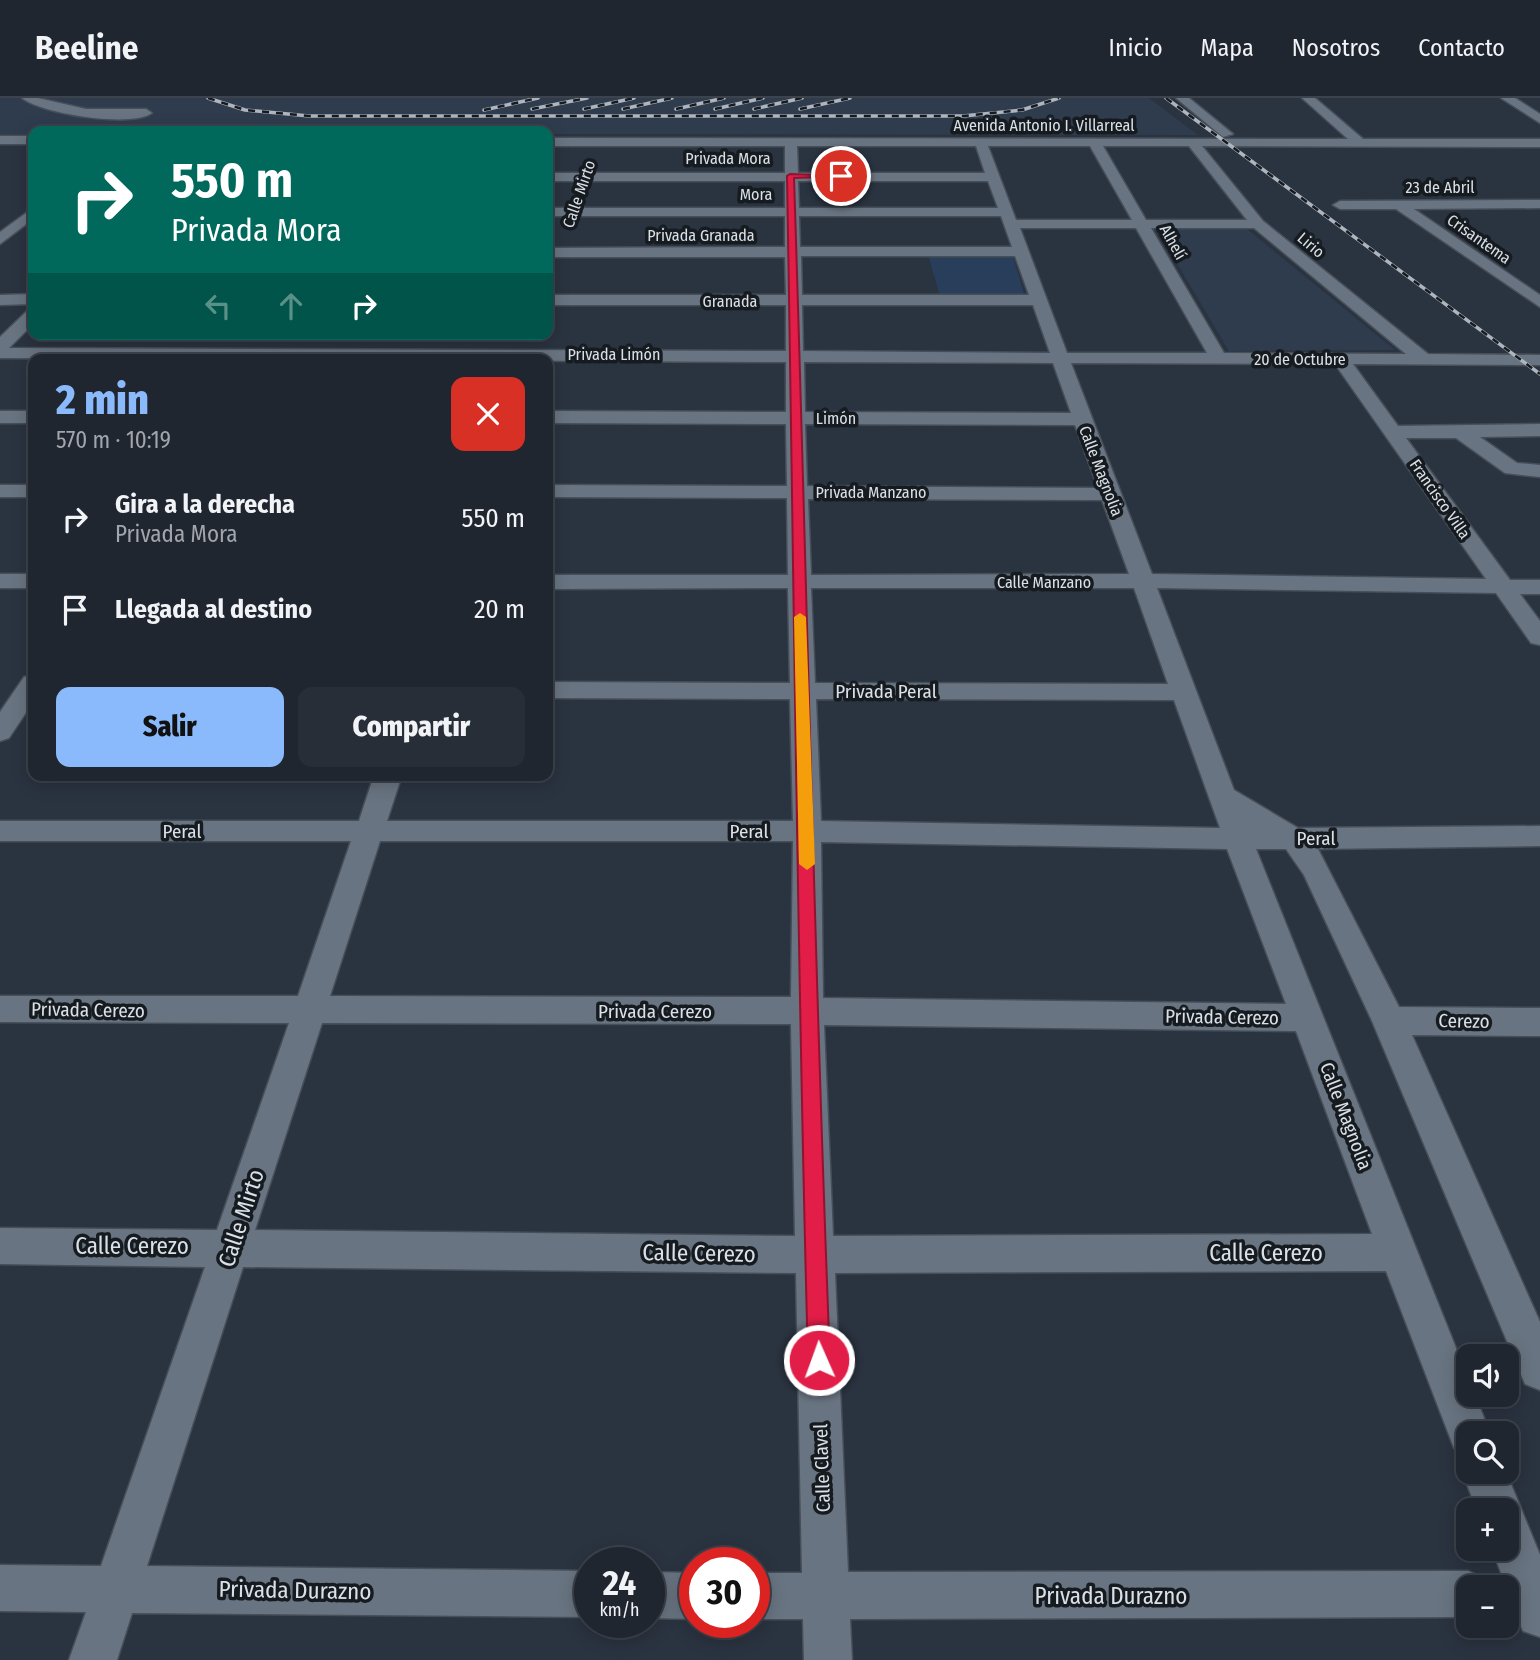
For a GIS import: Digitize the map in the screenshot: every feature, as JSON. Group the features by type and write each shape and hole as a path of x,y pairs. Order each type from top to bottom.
{"street":[{"path":"28,98 106,122 143,117"},
{"path":"106,122 122,98"},
{"path":"1182,98 1227,134"},
{"path":"1308,98 1360,143"},
{"path":"1507,98 1540,119"},
{"path":"0,140 28,141"},
{"path":"0,157 28,141"},
{"name":"Alhelí","path":"1094,142 1219,359"},
{"name":"Avenida Antonio I. Villarreal","path":"553,147 584,177 791,143 1540,143"},
{"name":"Calle Clavel","path":"791,143 795,418 807,831 807,1011 828,1660"},
{"name":"Calle Magnolia","path":"981,143 1183,692 1225,797 1238,839 1310,1018 1464,1421"},
{"name":"Lirio","path":"1193,143 1258,224 1423,359"},
{"name":"Privada Mora","path":"553,177 993,177"},
{"name":"Mora","path":"553,207 584,177 792,212 1143,224 1258,224"},
{"name":"Calle Mirto","path":"554,257 584,177"},
{"name":"Crisantema","path":"1398,204 1540,302"},
{"name":"23 de Abril","path":"1339,205 1540,204"},
{"path":"11,212 28,212"},
{"path":"0,240 28,216"},
{"name":"Privada Granada","path":"554,257 1022,251"},
{"path":"0,300 28,299"},
{"name":"Granada","path":"553,300 1038,300"},
{"path":"0,347 28,320"},
{"name":"Privada Limón","path":"0,353 86,354"},
{"name":"Privada Limón","path":"553,356 1060,356"},
{"name":"20 de Octubre","path":"1060,356 1540,360"},
{"name":"Francisco Villa","path":"1340,359 1540,638"},
{"path":"0,417 28,417"},
{"name":"Limón","path":"553,417 1082,419"},
{"path":"1393,432 1540,430"},
{"path":"1460,432 1512,469 1540,471"},
{"path":"0,491 28,491"},
{"name":"Privada Manzano","path":"553,491 1111,494"},
{"path":"0,581 28,581"},
{"name":"Calle Manzano","path":"553,582 1142,581 1540,587"},
{"path":"0,692 28,689"},
{"name":"Privada Peral","path":"553,690 1183,692"},
{"path":"0,732 28,693"},
{"name":"Calle Mirto","path":"93,1660 386,781"},
{"path":"1225,797 1292,838 1303,848 1318,872 1389,1021 1540,1369"},
{"name":"Peral","path":"0,831 807,831 1238,839 1540,836"},
{"name":"Privada Cerezo","path":"0,1009 309,1012 807,1011 1310,1018"},
{"name":"Cerezo","path":"1389,1021 1540,1022"},
{"name":"Calle Cerezo","path":"0,1246 232,1246 816,1255 1398,1252"},
{"path":"1515,1561 1526,1601"},
{"name":"Privada Durazno","path":"0,1588 118,1587 574,1594"},
{"name":"Privada Durazno","path":"770,1596 1456,1594"}],"shaded area":[{"path":"0,98 1149,98 1198,135 553,134 553,126 28,126 28,134 0,134"},
{"path":"1156,228 1247,229 1395,350 1229,351"},
{"path":"928,255 1013,256 1024,294 940,296"}],"railway":[{"path":"208,98 245,110 309,116 963,116 1022,110 1059,98"},
{"path":"484,110 538,98"},
{"path":"532,109 587,98"},
{"path":"584,109 634,98"},
{"path":"623,109 672,98"},
{"path":"676,109 724,98"},
{"path":"715,109 763,98"},
{"path":"754,109 802,98"},
{"path":"800,109 850,98"},
{"path":"1166,98 1540,374"}],"slow traffic":[{"path":"800,617 807,864"}],"route":[{"path":"819,1360 807,1011 807,831 790,176 841,176"}]}
